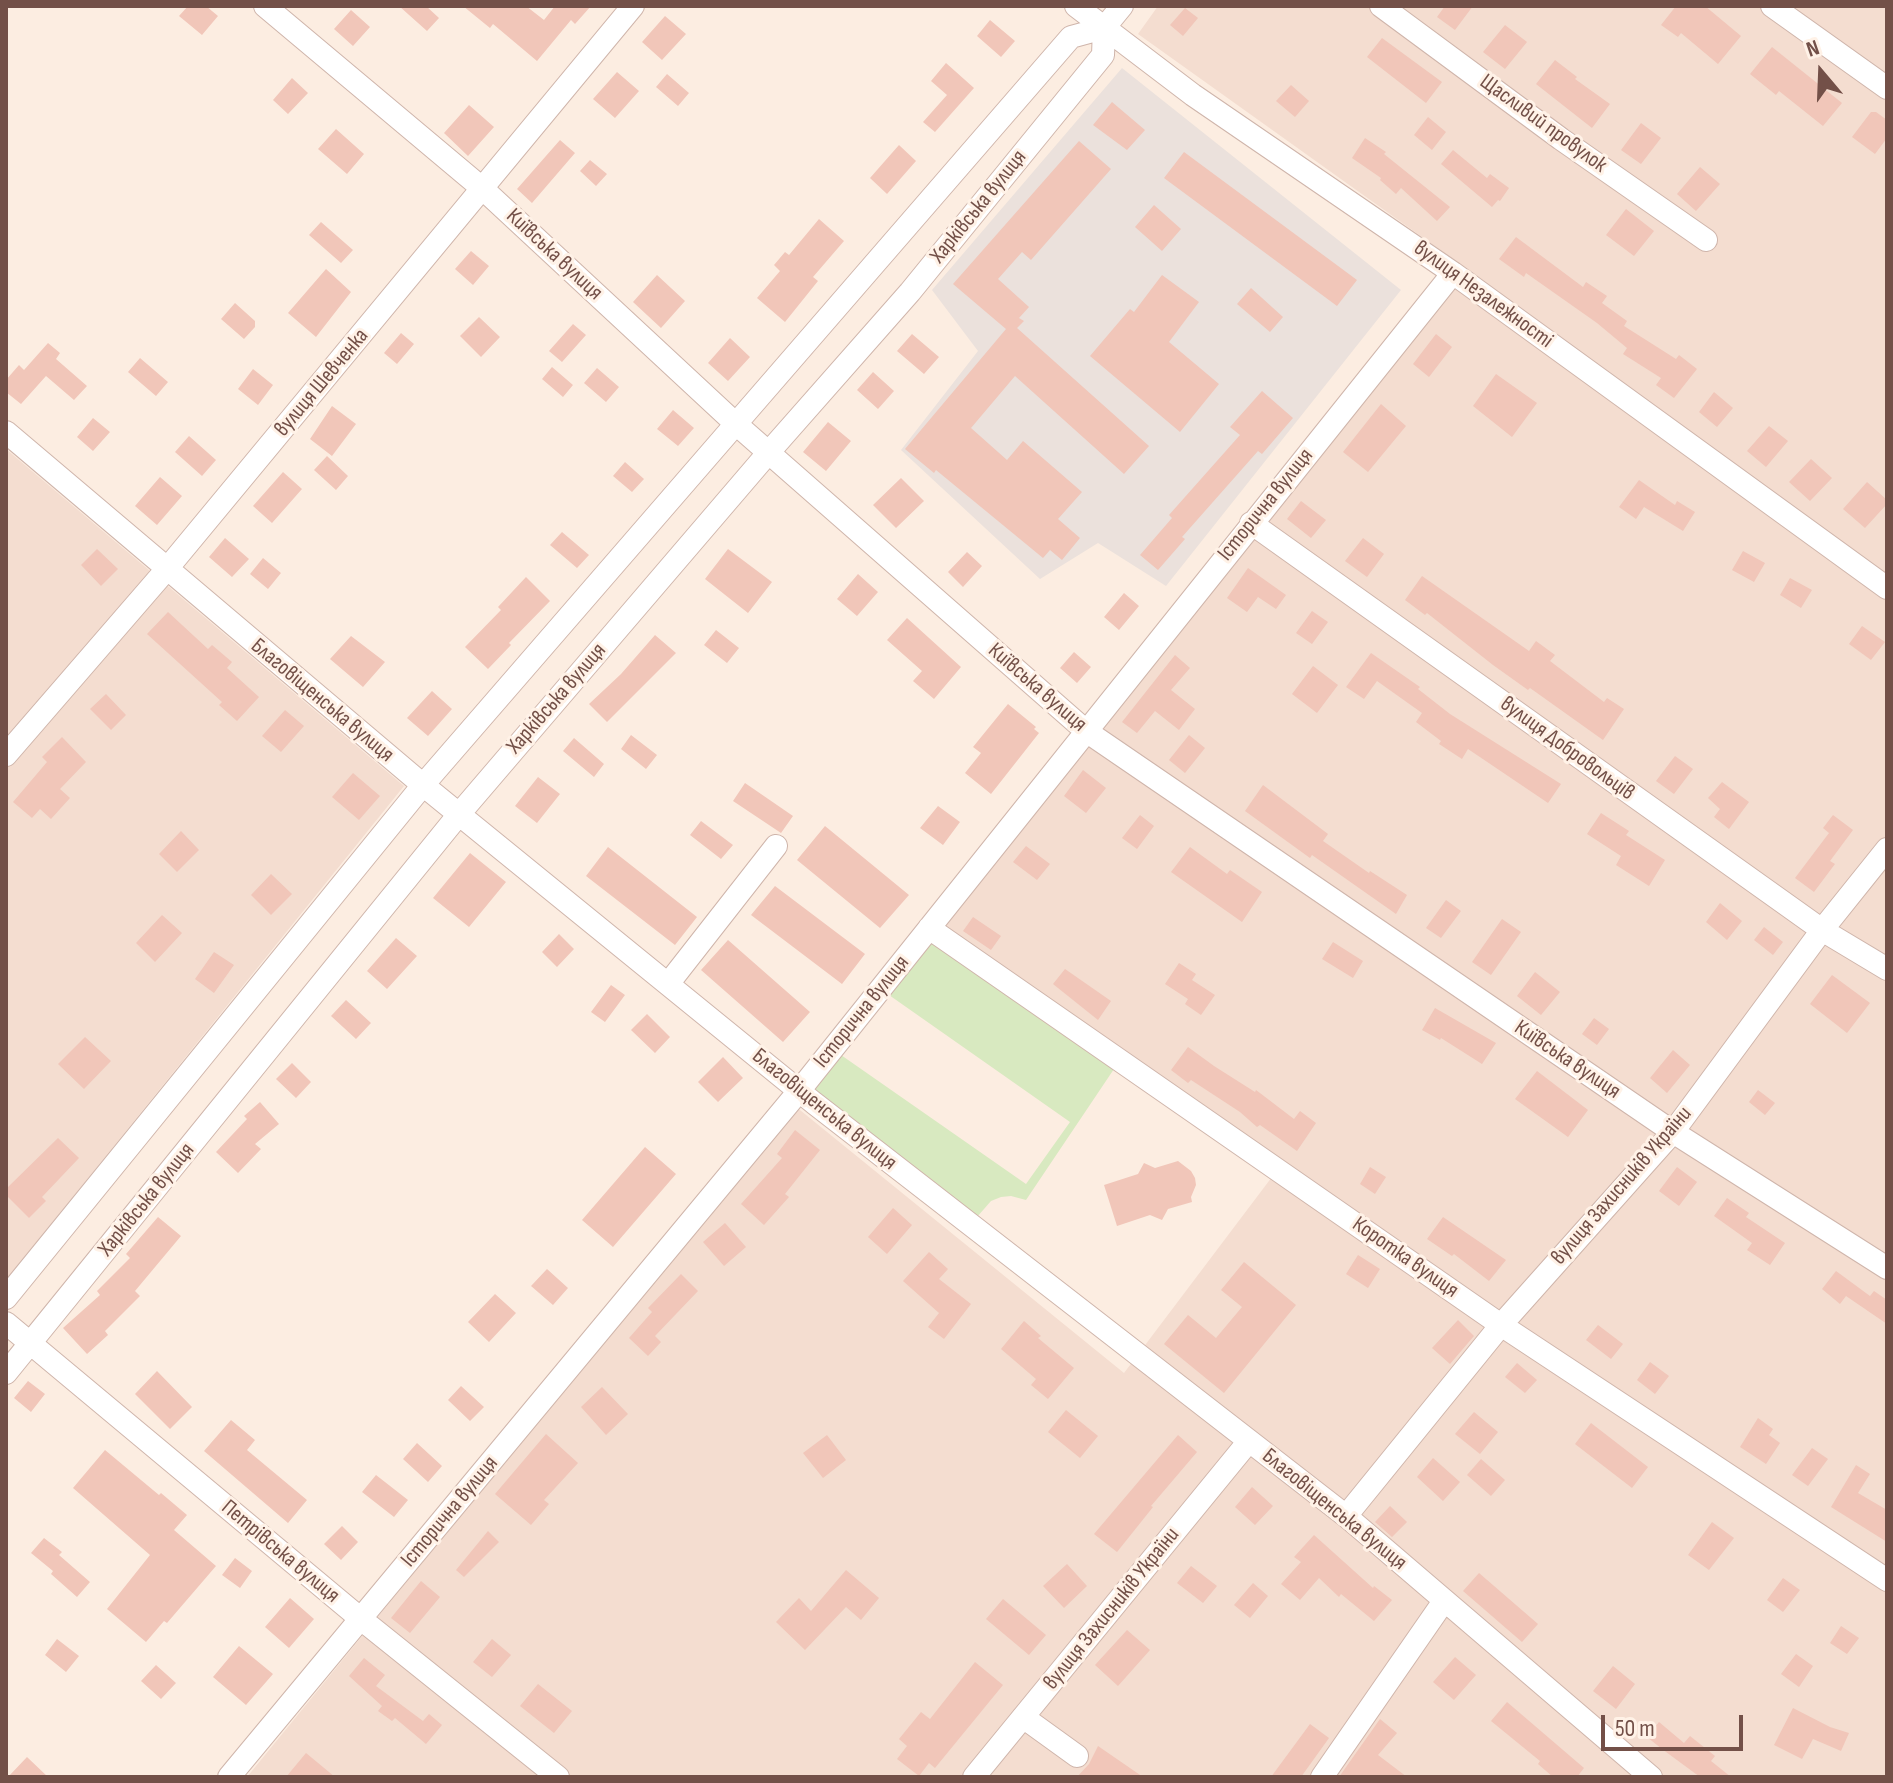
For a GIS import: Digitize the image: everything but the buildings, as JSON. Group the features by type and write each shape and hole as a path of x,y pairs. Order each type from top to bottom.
{"street":[{"name":"Київська вулиця","path":"265,6 483,189 736,424 1086,731 1673,1132 1887,1268"},
{"name":"вулиця Шевченка","path":"6,755 166,570 633,6"},
{"name":"вулиця Незалежності","path":"1076,6 1193,95 1453,273 1887,588"},
{"name":"Харківська вулиця","path":"6,1298 423,785 1071,37 1104,28 1122,6"},
{"name":"Щасливий провулок","path":"1381,6 1561,139 1706,240"},
{"path":"1772,6 1887,88"},
{"name":"Харківська вулиця","path":"6,1373 460,813 910,292 1103,55 1104,28"},
{"name":"Історична вулиця","path":"229,1777 799,1091 1453,273"},
{"name":"Благовіщенська вулиця","path":"6,432 423,785 799,1091 1346,1516 1651,1777"},
{"name":"вулиця Добровольців","path":"1251,523 1822,930 1887,969"},
{"path":"668,984 776,846"},
{"name":"вулиця Захисників України","path":"1346,1516 1501,1325 1673,1132 1822,930 1887,849"},
{"name":"Коротка вулиця","path":"929,928 1501,1325 1887,1580"},
{"name":"Петрівська вулиця","path":"6,1323 361,1619 558,1777"},
{"name":"вулиця Захисників України","path":"974,1777 1249,1441"},
{"path":"1322,1777 1444,1601"},
{"path":"1023,1717 1077,1756"}],"shaded area":[{"path":"1158,6 1887,6 1887,1777 247,1777 795,1106 1124,1373 1284,1161 941,929 1260,514 1464,267 1138,34"},
{"path":"1122,68 1401,290 1166,586 1098,543 1040,579 901,450 978,351 932,290"},
{"path":"6,449 404,786 6,1280"}],"green space":[{"path":"931,942 1114,1069 1026,1200 1001,1197 991,1201 977,1217 812,1089 841,1055 1026,1184 1070,1122 889,995"}]}
